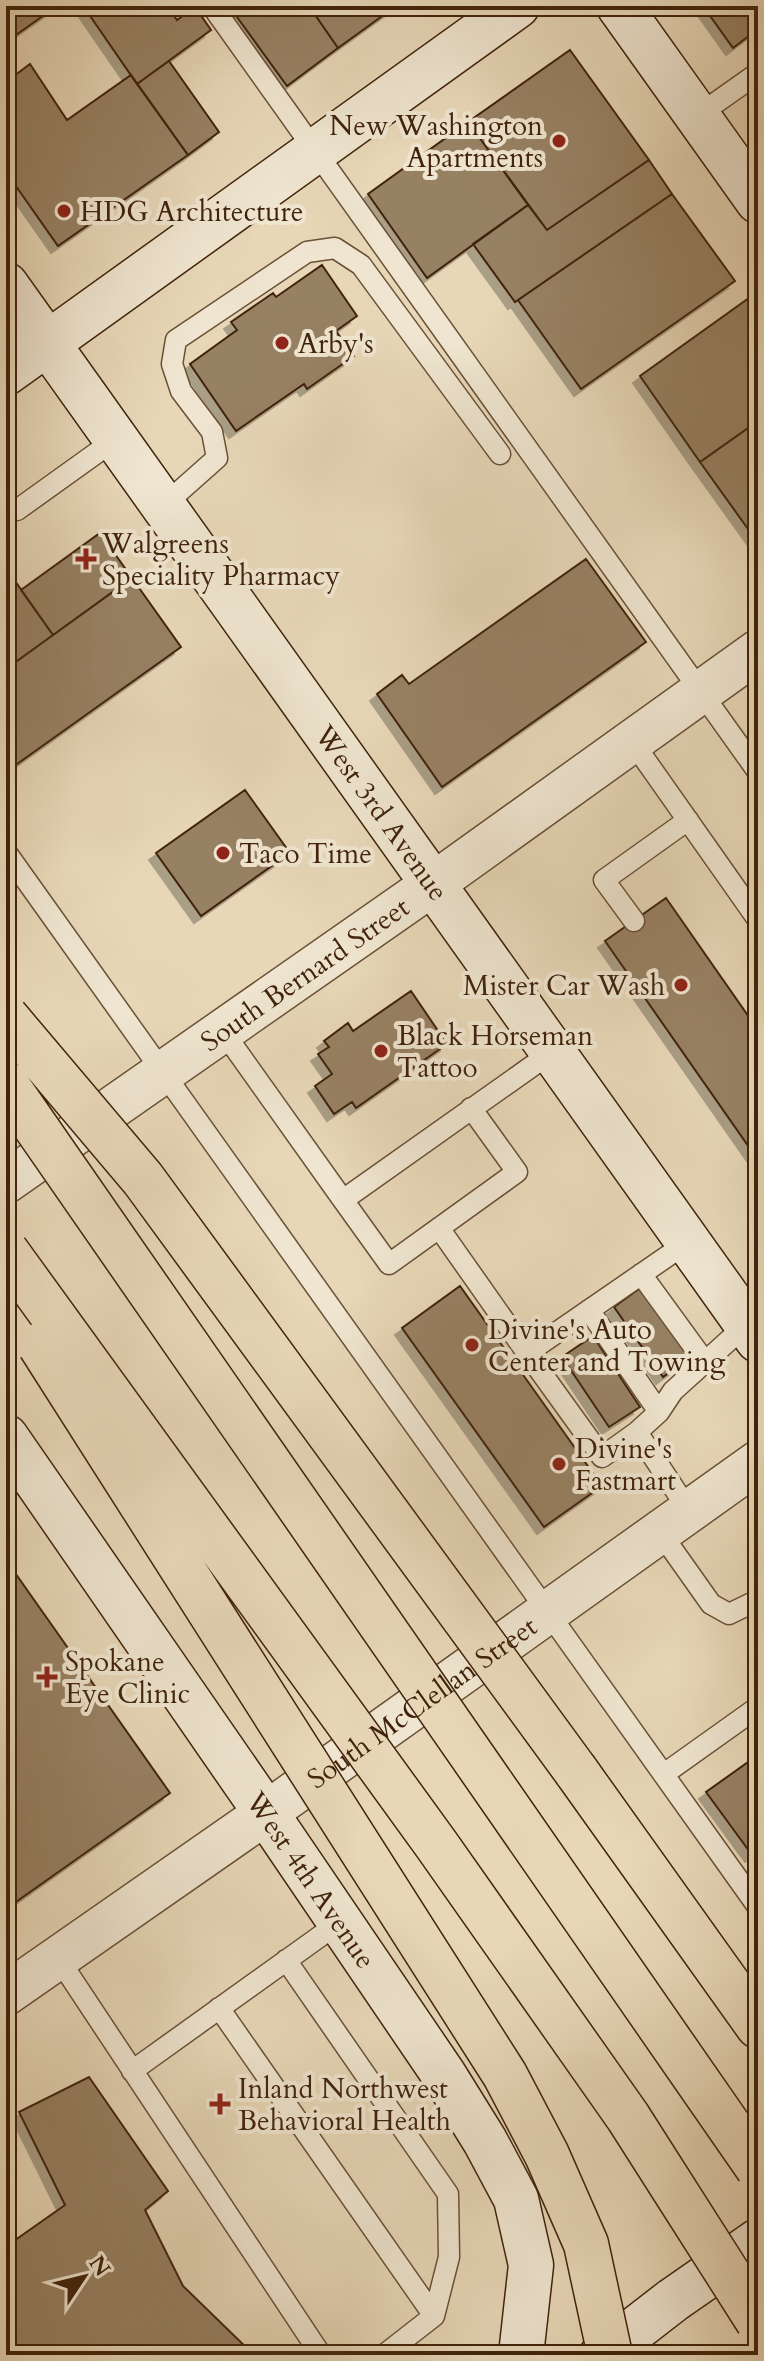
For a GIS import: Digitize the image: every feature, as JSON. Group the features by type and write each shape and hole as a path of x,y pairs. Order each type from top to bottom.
{"highway":[{"path":"6,1017 143,1179 576,1771 758,2026"},
{"path":"6,1084 758,2168"},
{"path":"6,1251 446,1857 628,2117 758,2321"},
{"path":"6,1293 505,2075 547,2155 586,2244 610,2355"}],"main road":[{"path":"6,373 517,6"},
{"path":"619,6 758,201"},
{"name":"West 3rd Avenue","path":"6,285 752,1332"},
{"name":"West 4th Avenue","path":"6,1437 266,1813 444,2075 485,2141 516,2199 531,2265 521,2355"},
{"path":"602,2355 673,2300 758,2241"},
{"path":"625,2355 673,2300"}],"street":[{"name":"South Bernard Street","path":"6,1182 433,884 758,651"},
{"name":"South McClellan Street","path":"6,1993 266,1813 758,1462"}],"lane":[{"path":"212,6 758,772"},
{"path":"697,116 758,73"},
{"path":"163,506 217,458 212,432 181,391 172,364 176,340 307,252 335,248 361,265 500,454"},
{"path":"6,509 17,510 116,439"},
{"path":"632,741 758,920"},
{"path":"634,921 604,880 688,820"},
{"path":"6,852 758,1907"},
{"path":"222,1030 389,1264 517,1172 471,1108"},
{"path":"343,1200 552,1052"},
{"path":"439,1228 602,1457 659,1412 673,1391 705,1362 752,1332"},
{"path":"527,1353 688,1242"},
{"path":"641,1274 705,1362"},
{"path":"589,1310 659,1412"},
{"path":"637,1432 711,1604 729,1614 758,1600"},
{"path":"664,1774 758,1707"},
{"path":"132,2071 340,1922"},
{"path":"58,1958 321,2355"},
{"path":"286,1960 448,2194 449,2257 434,2316 384,2355"},
{"path":"219,2008 434,2316"}],"building":[{"path":"6,6 57,6 6,42"},
{"path":"93,6 168,6 177,20 195,7 211,30 137,84 86,10"},
{"path":"229,6 300,6 305,13 311,9 338,48 287,86"},
{"path":"315,6 390,6 392,9 338,48 311,9"},
{"path":"703,6 758,6 758,29 733,48"},
{"name":"New Washington Apartments","path":"570,50 649,160 547,230 468,122"},
{"path":"169,61 219,132 188,155 137,84"},
{"path":"30,64 67,120 131,75 188,155 58,246 6,172 6,82"},
{"path":"468,122 528,205 427,278 368,194"},
{"path":"649,160 672,194 515,302 473,244 528,205 547,230"},
{"path":"672,194 735,281 581,389 518,300"},
{"name":"Arby's","path":"322,265 357,316 336,331 354,356 307,389 304,384 236,431 190,364 237,330 231,322 273,293 276,297"},
{"path":"749,298 758,311 758,421 700,462 640,376"},
{"path":"758,421 758,543 700,462"},
{"path":"100,533 132,578 53,635 21,590"},
{"path":"586,559 646,642 442,787 377,694 402,675 409,684"},
{"path":"13,578 53,635 6,669 6,583"},
{"path":"132,578 181,647 6,772 6,669"},
{"name":"Taco Time","path":"245,790 290,853 201,916 156,853"},
{"name":"Mister Car Wash","path":"666,898 758,1030 758,1160 605,941"},
{"name":"Black Horseman Tattoo","path":"411,991 447,1044 356,1108 352,1102 334,1114 315,1086 332,1074 318,1054 329,1047 324,1041 348,1023 353,1031"},
{"path":"460,1286 602,1486 544,1527 402,1328"},
{"path":"643,1286 693,1355 663,1377 614,1307"},
{"path":"593,1336 640,1407 609,1427 562,1357"},
{"name":"Spokane Eye Clinic","path":"6,1560 170,1793 6,1909"},
{"path":"758,1755 758,1851 752,1855 706,1792"},
{"path":"89,2077 168,2191 145,2210 183,2286 254,2355 6,2355 6,2238 11,2243 65,2205 19,2112"}],"place":[{"name":"New Washington Apartments","path":"559,141"},
{"name":"HDG Architecture","path":"64,211"},
{"name":"Arby's","path":"282,343"},
{"name":"Walgreens Speciality Pharmacy","path":"86,559"},
{"name":"Taco Time","path":"223,853"},
{"name":"Mister Car Wash","path":"681,985"},
{"name":"Black Horseman Tattoo","path":"381,1051"},
{"name":"Divine's Auto Center and Towing","path":"472,1345"},
{"name":"Divine's Fastmart","path":"559,1464"},
{"name":"Spokane Eye Clinic","path":"47,1677"},
{"name":"Inland Northwest Behavioral Health","path":"220,2104"}]}
